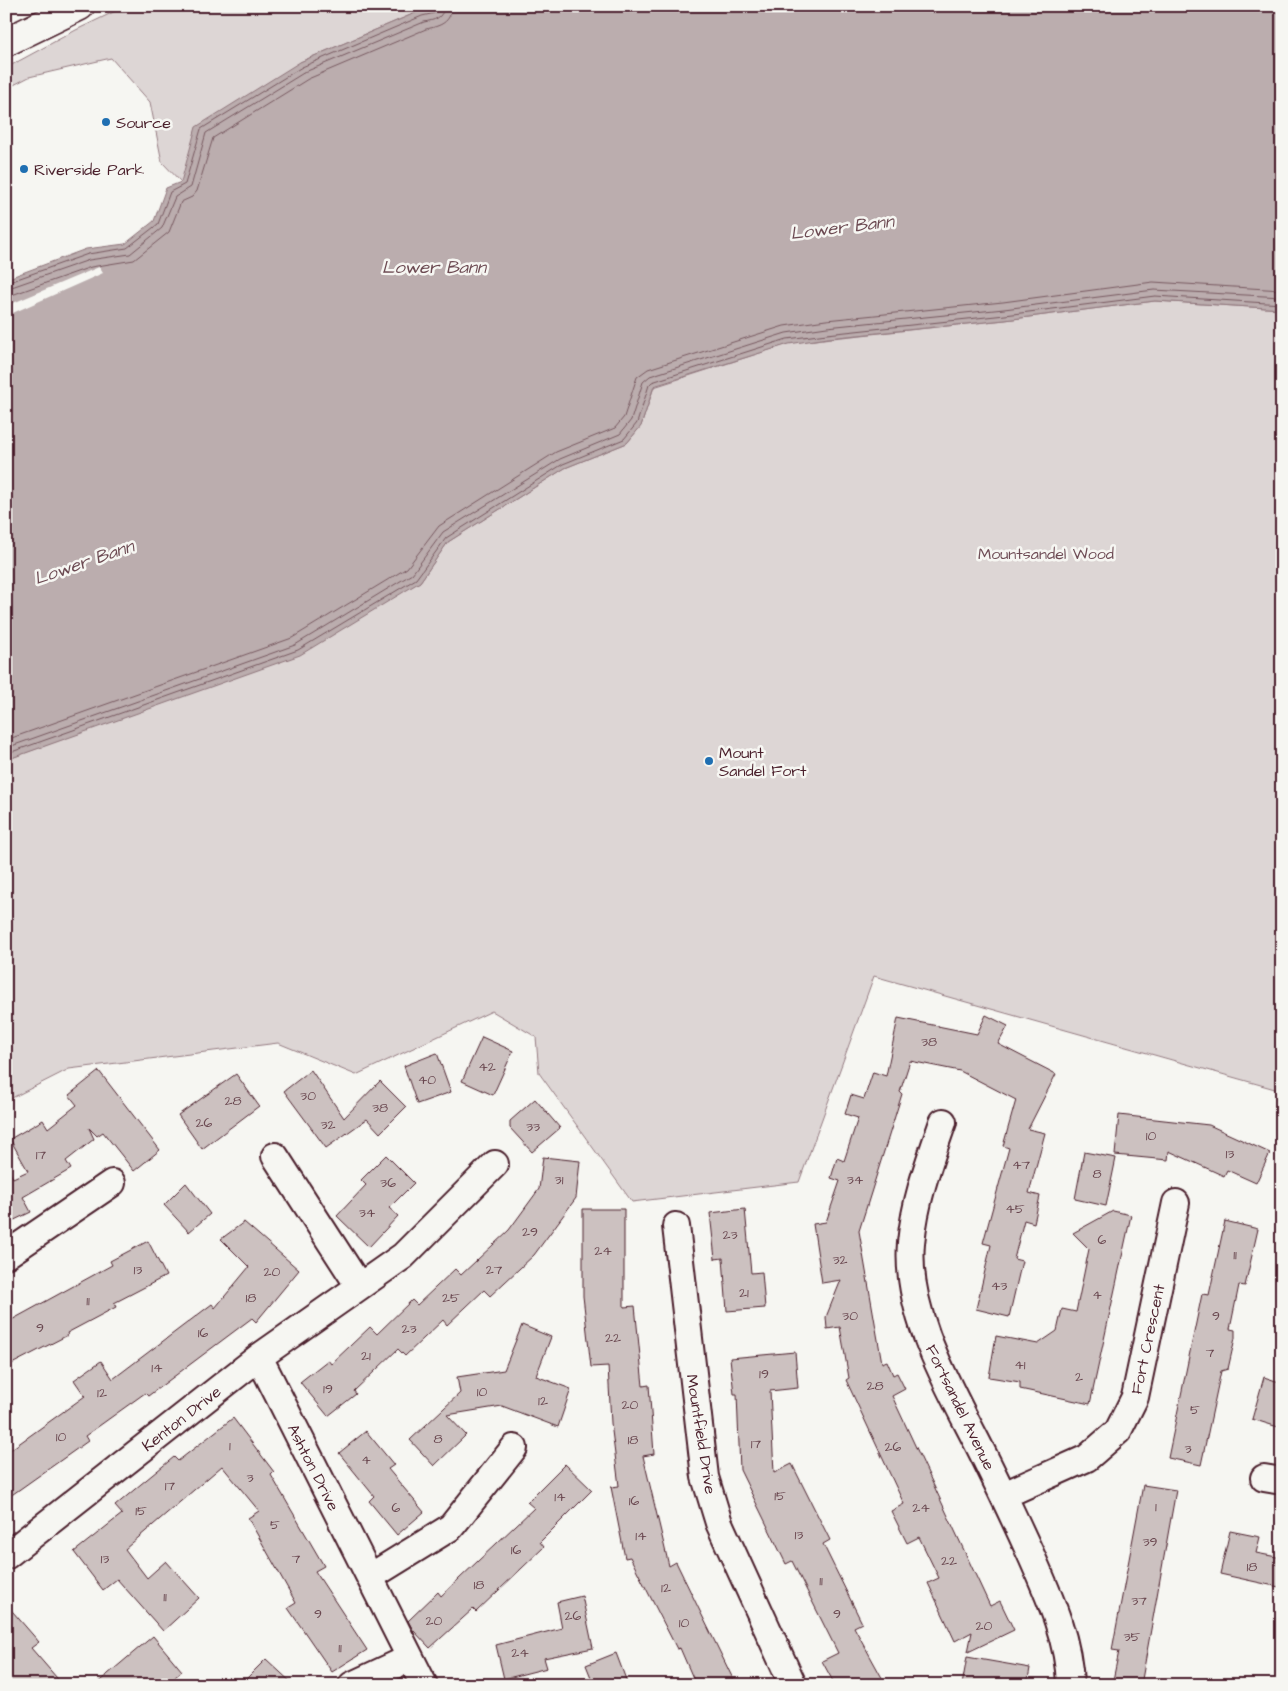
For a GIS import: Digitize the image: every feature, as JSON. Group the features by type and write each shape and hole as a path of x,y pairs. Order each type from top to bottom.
{"main road":[{"path":"6,42 80,6"}],"street":[{"name":"Fortsandel Avenue","path":"943,1122 920,1189 911,1244 915,1301 933,1354 1004,1495 1060,1628 1069,1668 1070,1685"},
{"path":"275,1156 359,1286"},
{"name":"Kenton Drive","path":"6,1556 259,1356 403,1256 495,1164"},
{"path":"6,1255 112,1183"},
{"name":"Fort Crescent","path":"1004,1495 1087,1458 1118,1431 1135,1398 1176,1203"},
{"name":"Mountfield Drive","path":"676,1226 705,1477 719,1523 794,1685"},
{"name":"Ashton Drive","path":"259,1356 424,1685"},
{"path":"370,1577 451,1527 514,1448"},
{"path":"352,1685 410,1658"}],"green space":[{"path":"126,6 443,6 420,11 300,62 201,203 162,162 150,102 111,58 29,77 6,89 6,68 76,30"},
{"name":"Mountsandel Wood","path":"1155,301 1282,309 1282,1091 874,976 799,1182 632,1202 539,1073 536,1037 492,1011 356,1075 278,1043 69,1069 6,1101 6,760 100,725 420,582 448,542 565,468 627,443 641,426 654,387 794,342 1005,320"}],"water":[{"name":"Lower Bann","path":"443,6 1282,6 1282,309 1155,301 1005,320 828,338 789,344 654,386 641,426 627,443 565,468 448,542 420,582 300,655 6,760 6,279 86,249 125,244 154,221 166,188 181,182 196,127 300,62 420,11"}],"pier":[{"path":"99,267 103,273 6,316 6,306"}],"building":[{"path":"986,1015 1008,1026 998,1044 1056,1074 1028,1129 1045,1133 1029,1193 1040,1196 1034,1223 1024,1220 1014,1259 1022,1261 1009,1317 976,1309 991,1245 983,1243 1009,1148 1003,1146 1016,1100 960,1071 910,1061 900,1092 902,1094 859,1231 882,1363 887,1361 893,1375 897,1373 905,1389 892,1396 990,1606 1000,1601 1014,1630 968,1652 972,1632 955,1641 928,1583 939,1578 919,1537 907,1543 891,1511 904,1504 846,1380 849,1378 840,1327 827,1329 826,1317 841,1280 822,1283 813,1224 826,1222 840,1181 831,1178 837,1158 844,1161 858,1118 845,1114 851,1095 864,1099 873,1072 886,1076 898,1018 977,1034"},
{"path":"482,1037 513,1051 493,1095 462,1081"},
{"path":"437,1053 451,1092 417,1104 404,1066"},
{"path":"311,1070 344,1118 380,1081 406,1107 380,1133 367,1119 326,1148 284,1091"},
{"path":"99,1071 160,1150 134,1171 103,1132 97,1136 89,1128 94,1139 66,1161 71,1169 23,1197 31,1212 6,1224 6,1166 13,1178 28,1171 10,1139 43,1120 48,1128 77,1105 69,1095"},
{"path":"236,1074 259,1106 202,1149 178,1115"},
{"path":"535,1099 560,1128 532,1152 510,1128 510,1121"},
{"path":"1119,1115 1209,1125 1270,1153 1256,1183 1227,1170 1224,1176 1169,1151 1168,1160 1115,1155"},
{"path":"1084,1152 1116,1158 1106,1206 1075,1199"},
{"path":"386,1155 414,1183 389,1208 398,1216 369,1247 337,1216 366,1185 361,1180"},
{"path":"543,1157 580,1161 576,1198 534,1255 490,1296 484,1290 447,1325 443,1320 405,1356 398,1349 354,1391 356,1394 328,1416 300,1382 328,1360 331,1364 370,1327 377,1334 412,1300 417,1305 455,1269 461,1275 509,1230 539,1189"},
{"path":"186,1183 210,1214 189,1232 164,1205"},
{"path":"583,1209 624,1209 624,1307 635,1306 643,1386 649,1385 654,1454 643,1456 669,1566 676,1562 736,1685 696,1685 680,1648 677,1649 630,1557 625,1558 611,1487 619,1486 611,1423 608,1366 591,1367 583,1296"},
{"path":"745,1209 751,1273 762,1272 765,1308 727,1311 723,1258 715,1259 710,1213"},
{"path":"1113,1211 1131,1215 1090,1404 1020,1389 1020,1382 989,1377 996,1336 1038,1344 1057,1331 1062,1309 1076,1312 1089,1249 1073,1233"},
{"path":"1225,1221 1258,1229 1245,1286 1239,1285 1230,1329 1235,1330 1235,1338 1228,1369 1221,1371 1201,1465 1168,1458 1202,1294 1209,1295"},
{"path":"244,1222 299,1270 256,1322 252,1318 148,1396 145,1393 85,1436 88,1441 6,1499 6,1453 85,1396 74,1380 101,1361 113,1379 212,1304 215,1308 249,1267 221,1239"},
{"path":"148,1241 166,1276 114,1303 116,1307 67,1333 68,1335 6,1367 6,1323 112,1265 110,1261"},
{"path":"522,1325 551,1337 536,1376 571,1389 558,1427 502,1406 447,1415 466,1435 434,1466 410,1440 460,1393 457,1377 504,1370"},
{"path":"795,1352 798,1388 770,1391 774,1473 792,1464 830,1540 823,1544 862,1623 854,1627 886,1685 835,1685 822,1661 838,1653 792,1561 786,1564 740,1470 737,1394 734,1394 730,1358"},
{"path":"1264,1377 1282,1383 1282,1415 1278,1427 1252,1419"},
{"path":"233,1418 274,1472 271,1475 324,1566 315,1571 367,1650 332,1672 288,1608 296,1603 248,1518 259,1511 222,1466 125,1549 147,1578 166,1561 199,1598 163,1631 117,1579 103,1590 74,1552 122,1514 115,1506 141,1484 174,1457 178,1461"},
{"path":"366,1431 394,1465 388,1469 424,1512 397,1535 369,1501 374,1496 339,1453"},
{"path":"565,1464 592,1490 540,1542 544,1547 476,1612 473,1609 430,1648 413,1630 408,1621 438,1592 441,1596 534,1508 527,1502"},
{"path":"1143,1485 1176,1490 1141,1685 1112,1685 1119,1651 1112,1650"},
{"path":"1230,1531 1260,1537 1256,1553 1282,1558 1279,1587 1220,1574"},
{"path":"582,1596 593,1648 544,1658 547,1668 504,1679 496,1645 562,1628 557,1602"},
{"path":"6,1604 39,1642 31,1648 63,1685 12,1685 6,1678"},
{"path":"153,1636 182,1671 166,1685 95,1685"},
{"path":"616,1653 628,1685 594,1685 586,1665"},
{"path":"967,1657 1030,1668 1027,1685 962,1685"},
{"path":"266,1659 294,1685 240,1685"}],"place":[{"name":"Source","path":"106,122"},
{"name":"Riverside Park","path":"24,169"},
{"name":"Mount Sandel Fort","path":"709,761"}]}
